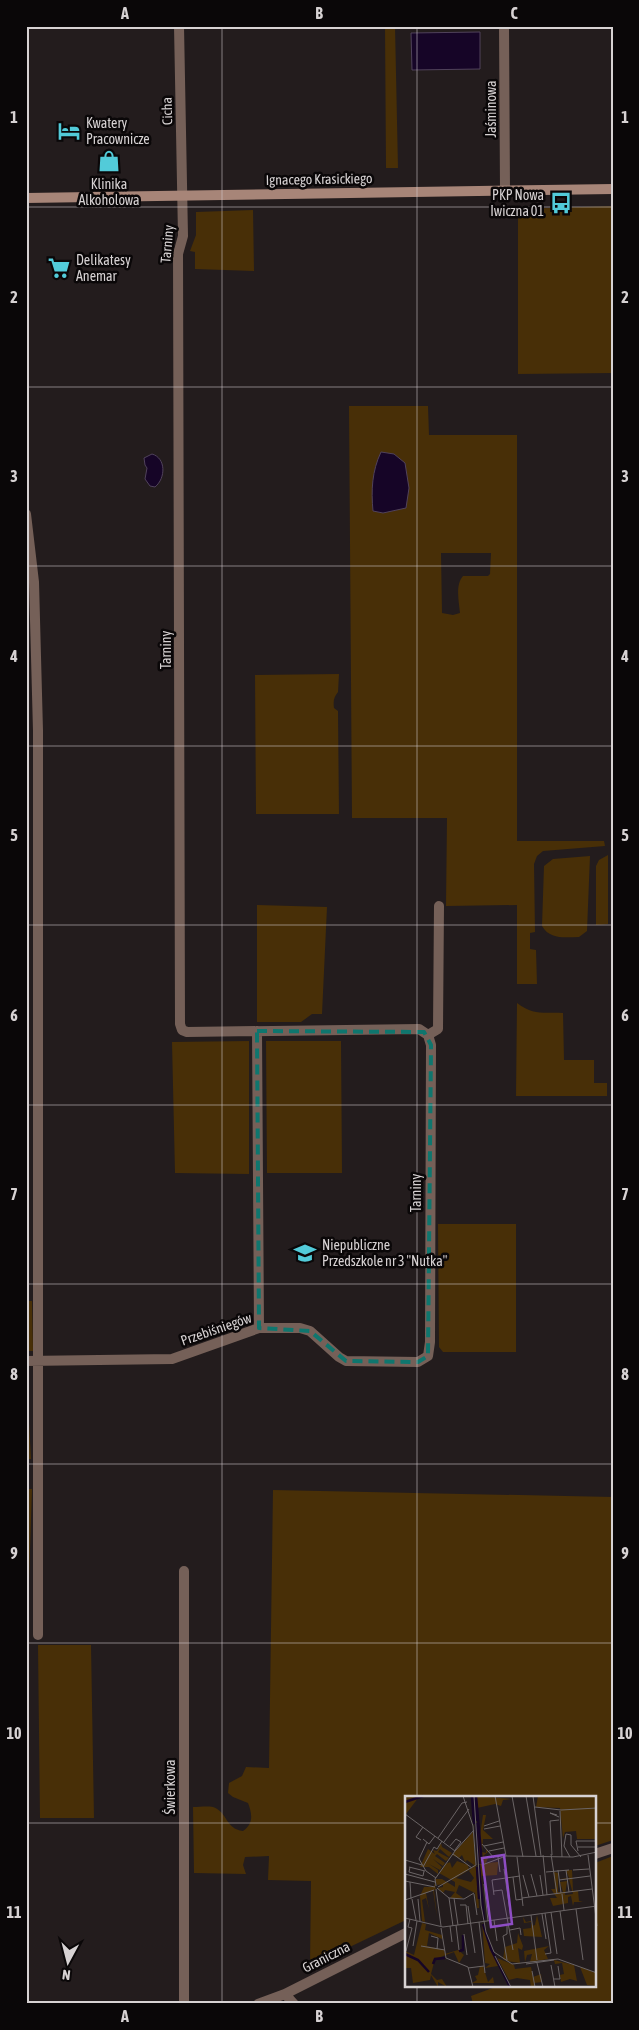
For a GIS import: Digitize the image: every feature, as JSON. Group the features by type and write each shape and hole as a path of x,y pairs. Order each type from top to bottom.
{"street":[{"name":"Cicha","path":"180,26 182,195"},
{"name":"Jaśminowa","path":"504,26 505,191"},
{"name":"Ignacego Krasickiego","path":"26,198 613,189"},
{"name":"Tarniny","path":"182,195 183,236 178,254 180,1024 182,1030 187,1032 419,1029 428,1034 431,1045 428,1352"},
{"path":"26,514 34,582 38,731 38,1634"},
{"path":"428,1034 438,1029 439,906"},
{"path":"257,1031 259,1328"},
{"name":"Przebiśniegów","path":"26,1361 172,1359 259,1328 300,1328 310,1331 346,1361 418,1362 428,1356 428,1352"},
{"name":"Świerkowa","path":"184,1571 184,2004"},
{"path":"596,1854 613,1848"},
{"name":"Graniczna","path":"258,2004 285,1994 405,1934"},
{"path":"285,1994 294,2004"}],"highlighted area":[{"path":"257,1031 424,1032 431,1045 428,1356 418,1362 346,1361 310,1331 259,1328"}],"shaded area":[{"path":"385,26 395,26 398,168 386,168"},
{"path":"480,32 480,69 412,70 411,33"},
{"path":"613,206 613,373 518,374 518,209"},
{"path":"253,210 254,271 195,269 195,252 190,251 196,235 196,212"},
{"path":"349,406 428,406 429,435 517,435 517,841 604,841 605,846 543,851 537,856 534,864 535,932 530,933 530,949 536,950 537,984 517,984 517,905 446,906 447,818 352,818","holes":["441,553 491,553 490,574 488,576 463,576 459,584 458,594 460,613 453,615 442,613"]},
{"path":"381,452 394,454 405,463 409,488 406,508 383,513 373,511 373,481"},
{"path":"152,454 160,460 163,469 161,479 155,487 150,486 145,479 147,468 144,458"},
{"path":"339,674 338,692 335,697 334,708 338,711 339,814 256,814 255,675"},
{"path":"608,855 608,924 596,925 596,866 599,860"},
{"path":"590,856 587,931 579,937 558,937 549,934 542,926 544,866 553,859"},
{"path":"257,905 327,907 322,1014 312,1014 301,1022 257,1022"},
{"path":"517,1003 534,1012 563,1013 564,1060 594,1060 594,1083 607,1083 607,1096 516,1096"},
{"path":"249,1041 249,1174 175,1173 172,1042"},
{"path":"266,1041 341,1041 342,1173 267,1173"},
{"path":"438,1224 516,1224 516,1352 443,1352 439,1347"},
{"path":"26,1301 32,1301 33,1351 26,1351"},
{"path":"26,1368 31,1459 26,1459"},
{"path":"26,1489 32,1489 29,1580 26,1585"},
{"path":"273,1490 613,1497 613,1840 596,1846 596,1796 405,1796 405,1920 310,1966 311,1881 268,1880 269,1856 245,1857 243,1865 246,1874 194,1873 193,1807 213,1807 218,1809 233,1827 243,1831 250,1822 251,1815 248,1803 228,1793 229,1783 242,1776 246,1767 269,1768"},
{"path":"38,1645 91,1645 94,1818 40,1818"},
{"path":"613,1856 613,2004 473,2004 471,1996 493,1988 596,1988 596,1863"}],"place":[{"name":"Kwatery Pracownicze","path":"69,131"},
{"name":"Klinika Alkoholowa","path":"109,161"},
{"name":"PKP Nowa Iwiczna 01","path":"561,203"},
{"name":"Delikatesy Anemar","path":"59,268"},
{"name":"Niepubliczne Przedszkole nr 3 \"Nutka\"","path":"305,1253"}]}
